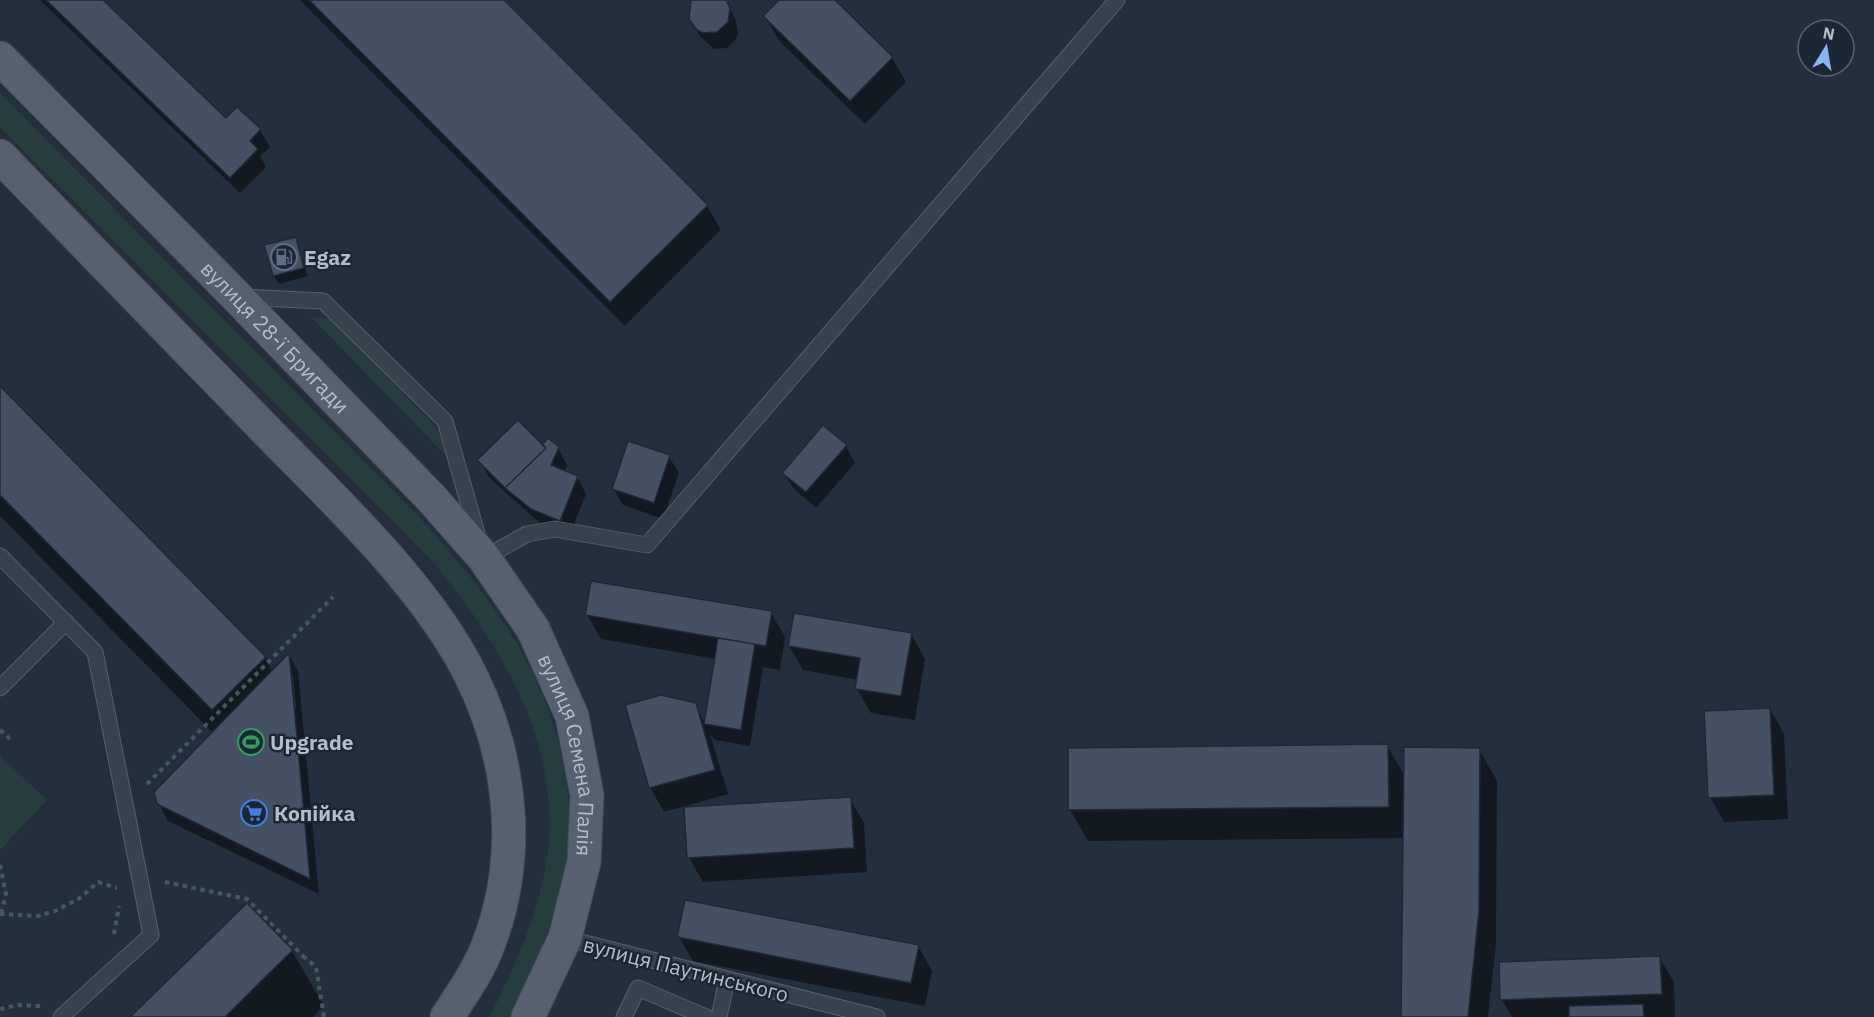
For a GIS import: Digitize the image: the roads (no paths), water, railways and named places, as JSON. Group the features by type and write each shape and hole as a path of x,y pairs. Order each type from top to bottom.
{"main road":[{"name":"вулиця 28-ї Бригади","path":"0,58 237,297 433,500 484,558 533,629"},
{"path":"0,156 332,498 434,615 467,669 494,734 508,795 510,838 507,877 487,948 447,1017"},
{"name":"вулиця Семена Палія","path":"528,1017 565,939 584,862 587,795 572,716 533,629"}],"lane":[{"path":"237,297 323,302 445,421 484,558 527,534 555,529 647,545 1117,0"},
{"path":"0,556 95,651 151,935 61,1017"},
{"path":"0,688 66,622"},
{"name":"вулиця Паутинського","path":"565,939 877,1017"},
{"path":"719,1017 727,980"},
{"path":"624,1017 638,988 706,1017"}],"place":[{"name":"Egaz","path":"284,257"},
{"name":"Upgrade","path":"251,742"},
{"name":"Копійка","path":"254,813"}]}
